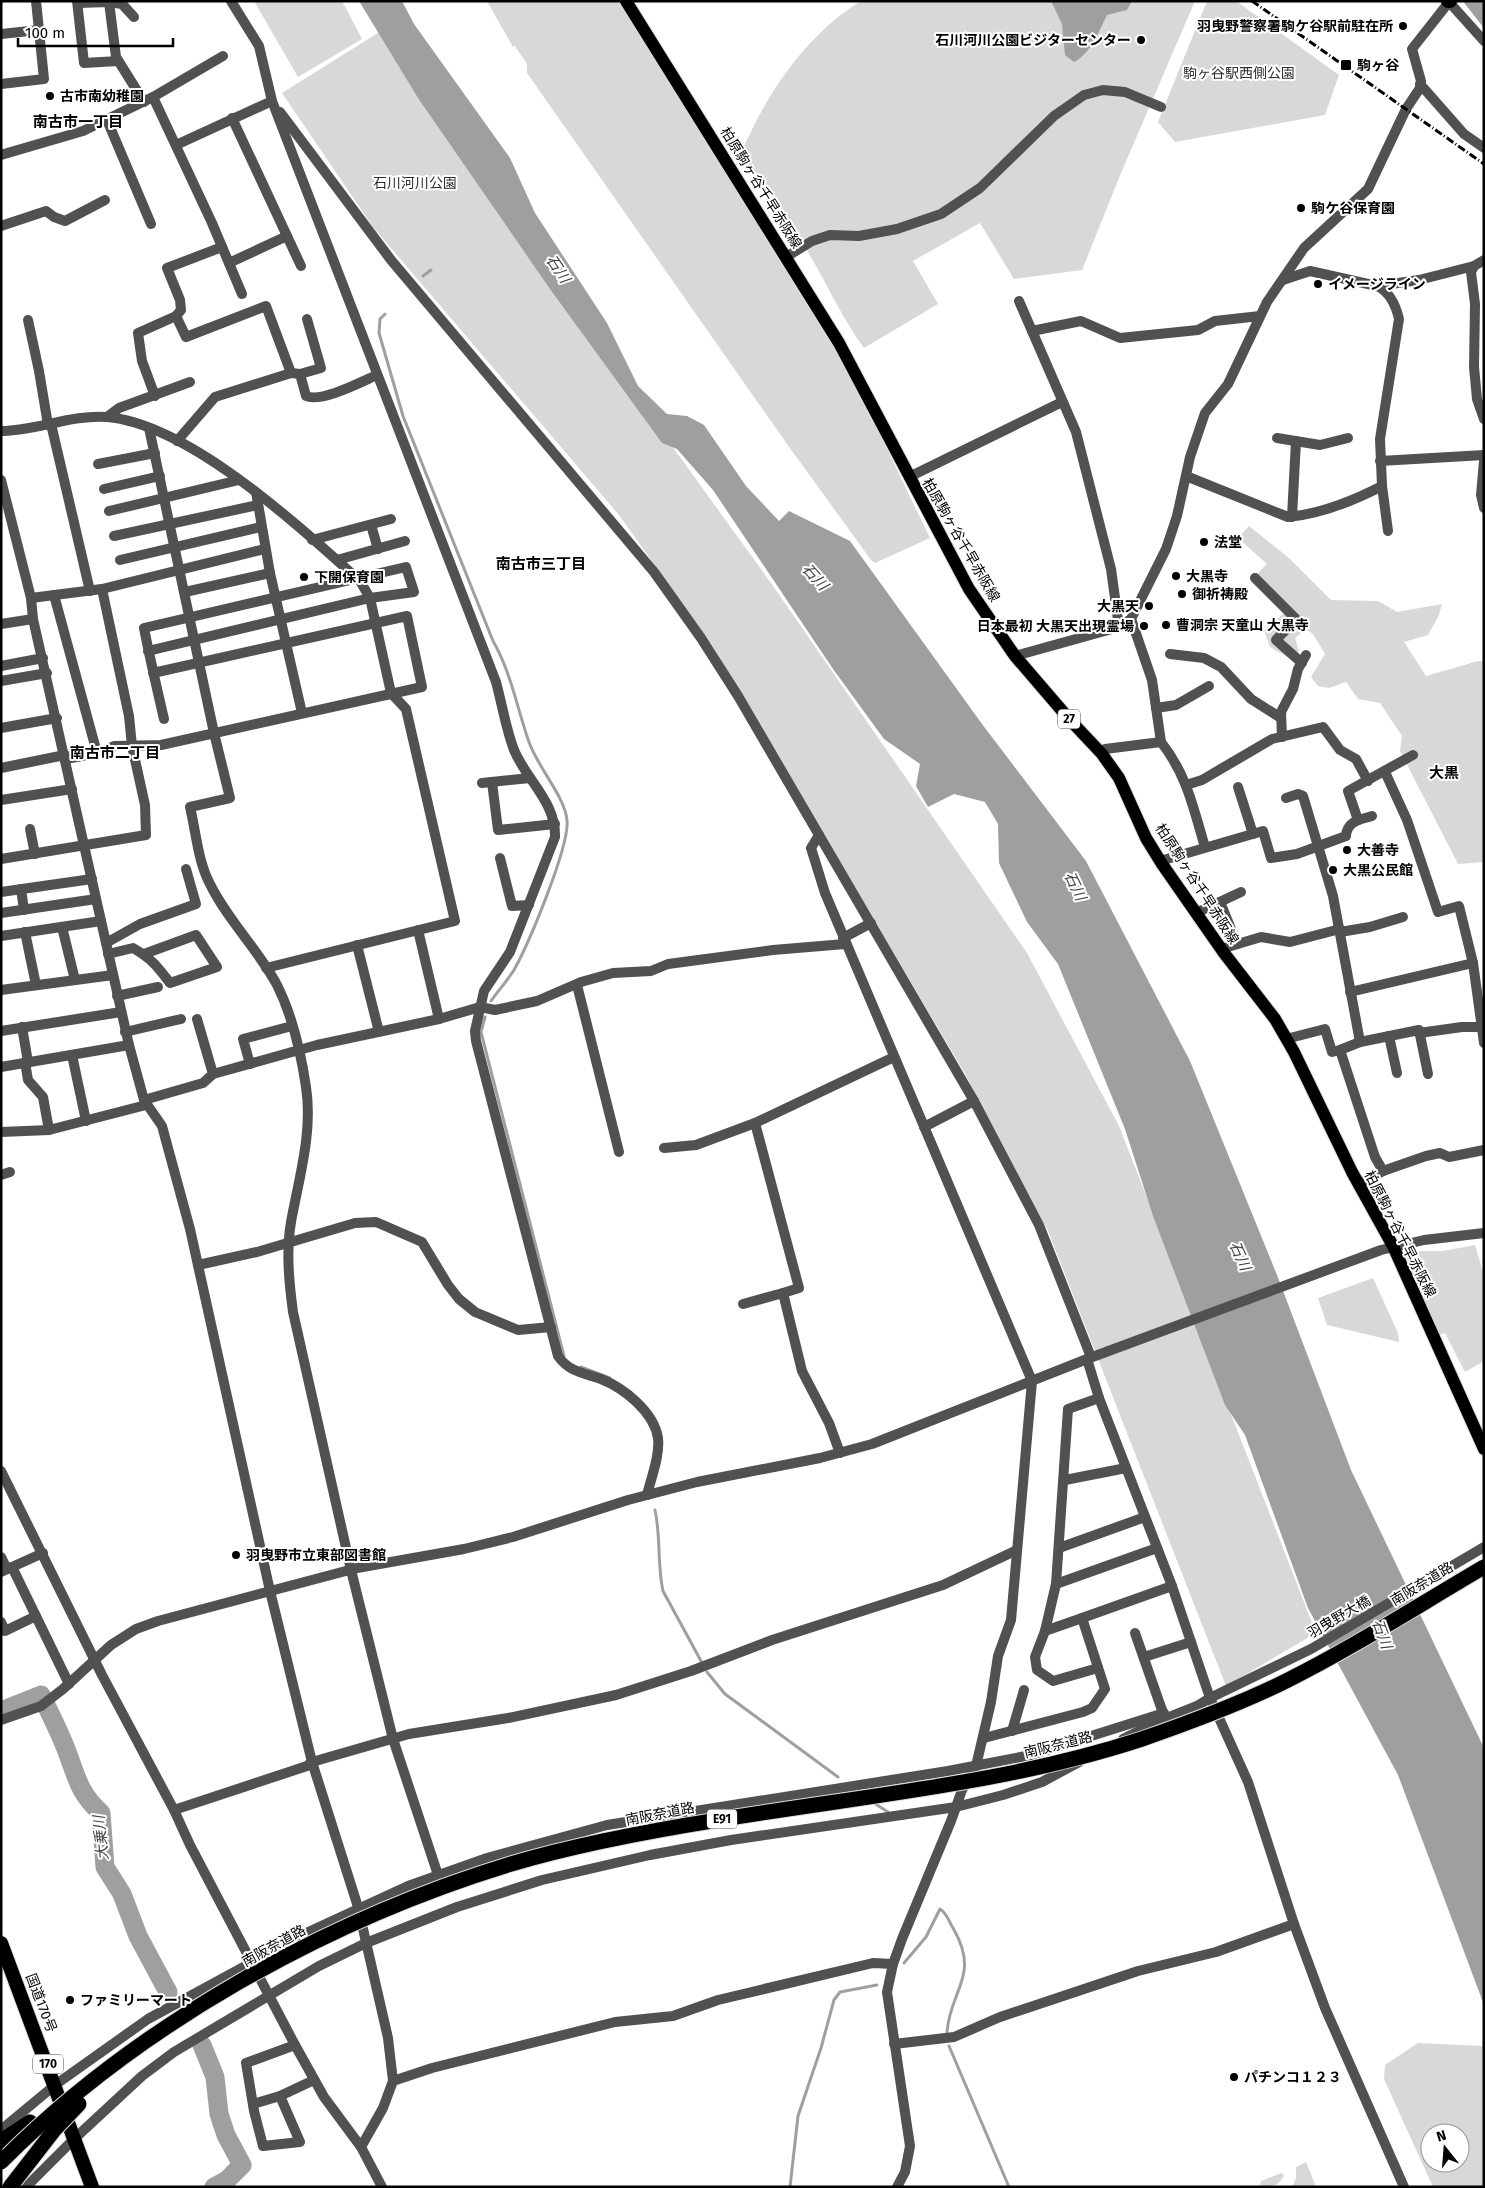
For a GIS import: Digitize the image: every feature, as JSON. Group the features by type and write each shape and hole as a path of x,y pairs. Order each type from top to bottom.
{"highway":[{"name":"南阪奈道路","path":"1,2151 30,2122 101,2061 173,2013 307,1937 383,1903 512,1857 626,1828 968,1775 1058,1757 1137,1734 1228,1701 1283,1674 1484,1558"},
{"name":"南阪奈道路","path":"1,2162 30,2132 106,2070 196,2008 313,1942 384,1909 514,1863 591,1845 717,1820 969,1782 1059,1762 1141,1739 1230,1707 1289,1680 1484,1567"},
{"name":"国道170号","path":"1,1943 92,2187"},
{"path":"10,2187 68,2115 111,2076 196,2008"},
{"path":"1,2140 30,2122"}],"main road":[{"name":"柏原駒ヶ谷千早赤阪線","path":"626,1 839,343 969,590 1015,656 1102,754 1118,778 1146,838 1160,861 1221,949 1276,1019 1359,1184 1387,1248 1484,1449"}],"street":[{"path":"1,84 44,79 36,1"},
{"path":"231,1 259,46 272,102 450,558 496,682 514,750 552,812 555,824 554,837 510,952 484,991 475,1031 476,1041 558,1356 563,1364 572,1370 603,1380 623,1391 643,1409 654,1425 658,1439 647,1495"},
{"path":"118,61 84,63 78,2 122,4 134,17"},
{"path":"109,2 118,61 148,100 176,144 242,294"},
{"path":"1015,656 1119,627 1131,619 1166,549 1199,427 1205,413 1228,384 1260,316 1282,280 1309,243 1368,189 1380,159 1388,150 1398,124 1420,88 1412,49 1449,2 1484,41"},
{"path":"1,34 39,30"},
{"path":"1,155 83,131 148,100 223,56"},
{"path":"1420,84 1464,134 1484,148"},
{"path":"786,256 812,241 830,235 859,236 897,229 941,214 980,188 1054,116 1084,95 1104,90 1125,92 1161,107"},
{"path":"176,144 272,102"},
{"path":"272,102 390,260 654,572 701,638 738,696 974,1101 1039,1225 1093,1357 1099,1398 1172,1586 1210,1698 1248,1782 1294,1924 1325,2008 1404,2187"},
{"path":"232,118 301,266"},
{"path":"107,120 151,224"},
{"path":"1,226 46,211 54,217 64,220 105,200"},
{"path":"229,263 287,236"},
{"path":"155,396 142,361 138,333 176,316 181,310 180,300 167,268 222,247"},
{"path":"1377,286 1419,280 1474,266 1484,260"},
{"path":"1474,266 1471,272 1475,304 1474,367 1477,399 1484,419"},
{"path":"1282,280 1310,271 1377,286 1385,290 1397,312 1399,319 1380,439 1382,486 1388,531"},
{"path":"1019,301 1080,447 1111,570 1119,627"},
{"path":"176,316 186,337 266,306 306,396 311,398 322,397 377,375"},
{"path":"1032,332 1081,320 1120,338 1198,330 1215,321 1260,316"},
{"path":"177,441 215,397 296,373 320,368 307,319"},
{"path":"28,320 49,425 90,591"},
{"path":"107,417 119,408 190,382"},
{"path":"909,477 1062,402"},
{"path":"1,431 107,417 149,428 219,464 256,492 357,578 370,598 391,693 406,709 455,921 266,968"},
{"path":"149,428 196,641 214,733 230,798 190,808 209,882 222,906 277,985 292,1026 298,1050 306,1088 307,1120 304,1159 289,1243 288,1275 293,1312 393,1739 438,1875"},
{"path":"1277,438 1320,445 1348,438"},
{"path":"1292,517 1296,441"},
{"path":"98,464 155,453"},
{"path":"1380,461 1484,455"},
{"path":"1484,461 1481,495 1484,508"},
{"path":"104,490 160,476"},
{"path":"1186,476 1292,517 1358,499 1382,486"},
{"path":"1,480 31,598 33,619 66,757 128,1045 145,1103 162,1126 198,1265 270,1591 312,1762 358,1907 388,2038 393,2081 383,2108 361,2147"},
{"path":"108,511 239,480"},
{"path":"256,492 265,549 302,713"},
{"path":"114,536 258,505"},
{"path":"312,540 392,520"},
{"path":"371,525 378,549"},
{"path":"120,560 261,527"},
{"path":"336,560 406,541"},
{"path":"31,598 102,589 265,549"},
{"path":"148,651 370,598 414,592 406,568 144,628 148,651 164,720"},
{"path":"185,592 270,573"},
{"path":"1255,578 1296,619 1276,640 1304,659 1281,718 1282,737"},
{"path":"1,859 85,847 146,835 144,805 132,746 129,716 102,589"},
{"path":"54,595 96,753"},
{"path":"1,768 96,753 114,746 161,745 422,687 413,639 406,616 153,673"},
{"path":"1,624 33,619"},
{"path":"1131,619 1152,680 1160,742 1176,761 1186,785 1205,846"},
{"path":"1170,654 1204,658 1221,667 1250,699 1281,718"},
{"path":"1,666 43,658"},
{"path":"1,681 47,673"},
{"path":"1156,708 1176,704 1209,686"},
{"path":"1,728 57,718"},
{"path":"1186,785 1202,780 1272,740 1323,727 1340,750 1356,759 1368,781"},
{"path":"1102,754 1105,749 1160,742"},
{"path":"1358,820 1348,792 1413,755"},
{"path":"1385,772 1403,811 1438,912 1459,906 1473,963 1484,1043"},
{"path":"530,778 487,782 498,830 555,824"},
{"path":"1238,787 1253,834"},
{"path":"1,800 72,789"},
{"path":"1286,798 1298,794 1303,796 1319,846 1333,896 1360,1042"},
{"path":"1160,861 1205,846 1263,831 1271,858 1297,854 1346,836 1346,828 1350,823 1372,816"},
{"path":"30,829 34,854"},
{"path":"819,835 811,848 825,893 1032,1381 1011,1620 998,1656 984,1738 976,1766 962,1790 893,1964 887,1997 910,2146 905,2172 897,2187"},
{"path":"500,858 512,906 528,906"},
{"path":"106,943 140,924 196,904 186,869"},
{"path":"1,892 92,879"},
{"path":"21,889 24,910"},
{"path":"1196,913 1241,892"},
{"path":"1,913 96,900"},
{"path":"1220,902 1237,944"},
{"path":"1221,949 1261,937 1290,942 1340,930 1370,927 1402,917"},
{"path":"1,936 101,921"},
{"path":"1,1132 49,1130 86,1121 203,1083 213,1074 298,1050 439,1019 480,1007 495,1010 537,1001 613,973 650,971 668,964 844,941 871,923"},
{"path":"62,927 75,980"},
{"path":"418,930 439,1019"},
{"path":"25,932 36,985"},
{"path":"108,954 133,948 152,959 170,983 217,967 196,935 144,954"},
{"path":"357,945 379,1032"},
{"path":"1350,992 1473,963"},
{"path":"1,990 112,975"},
{"path":"577,985 619,1152"},
{"path":"117,996 158,987"},
{"path":"1,1031 121,1012"},
{"path":"126,1032 182,1019"},
{"path":"197,1019 213,1074"},
{"path":"250,1064 243,1039 292,1026"},
{"path":"22,1027 28,1080 43,1097 49,1130"},
{"path":"1419,1033 1462,1027 1482,1027"},
{"path":"1286,1038 1325,1029 1332,1052 1360,1042 1419,1030 1428,1074"},
{"path":"1389,1036 1396,1073"},
{"path":"1,1067 128,1045"},
{"path":"1340,1050 1375,1158 1383,1171"},
{"path":"72,1055 86,1121"},
{"path":"664,1148 696,1145 755,1123 894,1057"},
{"path":"924,1128 974,1101"},
{"path":"743,1304 799,1288 755,1123"},
{"path":"1359,1184 1383,1171 1440,1153 1449,1157 1484,1150"},
{"path":"198,1265 289,1243 355,1223 376,1222 422,1242 459,1300 475,1312 518,1330 550,1328"},
{"path":"1,1720 45,1703 69,1684 111,1645 136,1629 158,1621 352,1570 464,1549 513,1537 647,1495 697,1482 840,1453 872,1444 1093,1357 1387,1248 1484,1233"},
{"path":"783,1293 802,1371 822,1409 840,1453"},
{"path":"1098,1668 1053,1681 1037,1670 1035,1657 1045,1631 1056,1584 1065,1480 1068,1409 1099,1398"},
{"path":"1065,1480 1126,1468"},
{"path":"1,1472 95,1660 294,2045 314,2080 361,2147 382,2187"},
{"path":"1059,1548 1145,1516"},
{"name":"羽曳野大橋","path":"1210,1698 1311,1649 1484,1547"},
{"path":"1056,1584 1157,1548"},
{"path":"174,1810 307,1766 312,1762 393,1739 616,1695 691,1671 772,1640 943,1586 1017,1550"},
{"path":"7,1569 43,1553"},
{"path":"1,1557 36,1616 69,1684"},
{"path":"1045,1631 1172,1586"},
{"path":"1,1622 5,1631 36,1616"},
{"path":"984,1738 1092,1708 1105,1689 1082,1618"},
{"path":"1135,1633 1163,1713"},
{"path":"1144,1657 1191,1642"},
{"path":"1012,1730 1024,1690"},
{"path":"1,2130 55,2085 148,2019 358,1907 438,1875 503,1853 607,1825 976,1766 1031,1755 1210,1698"},
{"path":"28,2184 142,2076 174,2052 319,1966 366,1943 456,1907 542,1880 641,1857 730,1840 956,1807 1003,1795 1042,1782 1157,1722 1197,1706 1210,1698"},
{"path":"894,2044 954,2037 1000,2018 1138,1971 1216,1952 1294,1924"},
{"path":"393,2081 432,2068 615,2022 673,2016 718,2000 863,1965 882,1962 893,1964"},
{"path":"280,2096 300,2142 263,2146 246,2063 294,2045"},
{"path":"253,2104 280,2096 314,2080"}],"green space":[{"path":"254,1 342,1 362,39 298,77"},
{"path":"487,1 621,1 851,374 930,538 875,563 871,560 787,444 527,73 527,64 515,46 513,47"},
{"path":"861,1 1195,1 1121,173 1082,270 1014,279 980,223 913,261 938,304 864,348 848,324 806,249 739,155 769,98 791,66 830,23"},
{"name":"駒ヶ谷駅西側公園","path":"1207,1 1236,1 1339,75 1325,115 1175,142 1158,122"},
{"name":"石川河川公園","path":"381,31 568,302 771,583 1027,953 1119,1126 1316,1633 1226,1686 1048,1231 964,1072 712,645 619,515 373,227 282,93"},
{"path":"1249,526 1289,558 1331,600 1378,601 1397,612 1442,604 1439,615 1428,635 1404,642 1426,676 1478,661 1484,661 1484,862 1458,864 1400,751 1402,736 1380,703 1358,699 1346,682 1329,688 1318,686 1311,677 1325,654 1313,634 1306,629 1295,638 1299,651 1289,658 1270,647 1264,630 1290,608 1256,575 1267,564 1238,538"},
{"path":"1475,1245 1484,1275 1484,1361 1465,1372 1445,1333 1438,1335 1406,1256 1411,1251 1443,1251"},
{"path":"1373,1278 1398,1333 1399,1342 1327,1325 1318,1298"},
{"path":"1418,2043 1484,2046 1484,2187 1433,2187 1427,2173 1470,2173 1470,2123 1420,2123 1420,2158 1384,2079 1385,2065"},
{"path":"1306,2162 1316,2187 1292,2187 1296,2178 1296,2167"},
{"path":"1281,2173 1284,2175 1277,2184 1270,2186 1260,2185 1261,2181"}],"water":[{"name":"石川","path":"359,1 402,1 414,24 510,158 535,213 607,323 638,386 667,414 687,416 704,425 746,486 779,521 789,511 850,541 982,724 1086,861 1190,1061 1277,1275 1351,1470 1484,1748 1484,2005 1398,1775 1308,1608 1245,1435 1225,1405 1153,1216 1125,1129 1058,964 1027,922 999,863 998,824 985,802 954,794 928,807 916,786 920,764 884,739 833,669 713,490 677,449 662,443 550,289 418,98"},
{"path":"1051,1 1132,1 1127,10 1107,15 1090,48 1074,62 1065,55 1062,24"},
{"path":"1463,1 1484,1 1484,28 1465,4"}],"waterway":[{"path":"423,276 431,270"},
{"path":"385,314 380,319 379,333 403,416 493,641 505,665 529,742 561,801 567,820 562,851 529,940 514,970 491,1001"},
{"path":"485,1017 481,1032 564,1356"},
{"path":"581,1367 610,1378"},
{"path":"655,1510 663,1591 701,1661"},
{"path":"707,1672 725,1694 838,1777"},
{"name":"大乗川","path":"1,1711 41,1695 79,1784 87,1798 101,1813 105,1867 122,1894 138,1936 168,1992"},
{"path":"874,1803 888,1812"},
{"path":"904,1963 926,1937 940,1909 946,1915 961,1944 964,1958 962,1982 949,2017 947,2032"},
{"path":"790,2187 798,2116 821,2048 834,2000 840,1992 877,1985"},
{"name":"大乗川","path":"202,2045 215,2077 219,2114 226,2135 242,2165 227,2180 214,2187"},
{"path":"949,2046 1009,2187"}],"railway":[{"path":"1252,1 1484,164"}],"place":[{"name":"羽曳野警察署駒ケ谷駅前駐在所","path":"1403,26"},
{"name":"石川河川公園ビジターセンター","path":"1141,40"},
{"name":"駒ヶ谷","path":"1346,65"},
{"name":"古市南幼稚園","path":"50,96"},
{"name":"駒ケ谷保育園","path":"1301,208"},
{"name":"イメージライン","path":"1318,284"},
{"name":"法堂","path":"1204,542"},
{"name":"大黒寺","path":"1176,576"},
{"name":"下開保育園","path":"304,577"},
{"name":"御祈祷殿","path":"1182,594"},
{"name":"大黒天","path":"1149,606"},
{"name":"曹洞宗 天童山 大黒寺","path":"1166,625"},
{"name":"日本最初 大黒天出現霊場","path":"1144,626"},
{"name":"大善寺","path":"1347,850"},
{"name":"大黒公民館","path":"1333,870"},
{"name":"羽曳野市立東部図書館","path":"236,1555"},
{"name":"ファミリーマート","path":"70,2000"},
{"name":"パチンコ１２３","path":"1234,2077"}],"district":[{"name":"南古市一丁目","path":"78,122"},
{"name":"南古市三丁目","path":"541,564"},
{"name":"南古市二丁目","path":"115,753"},
{"name":"大黒","path":"1444,773"}]}
